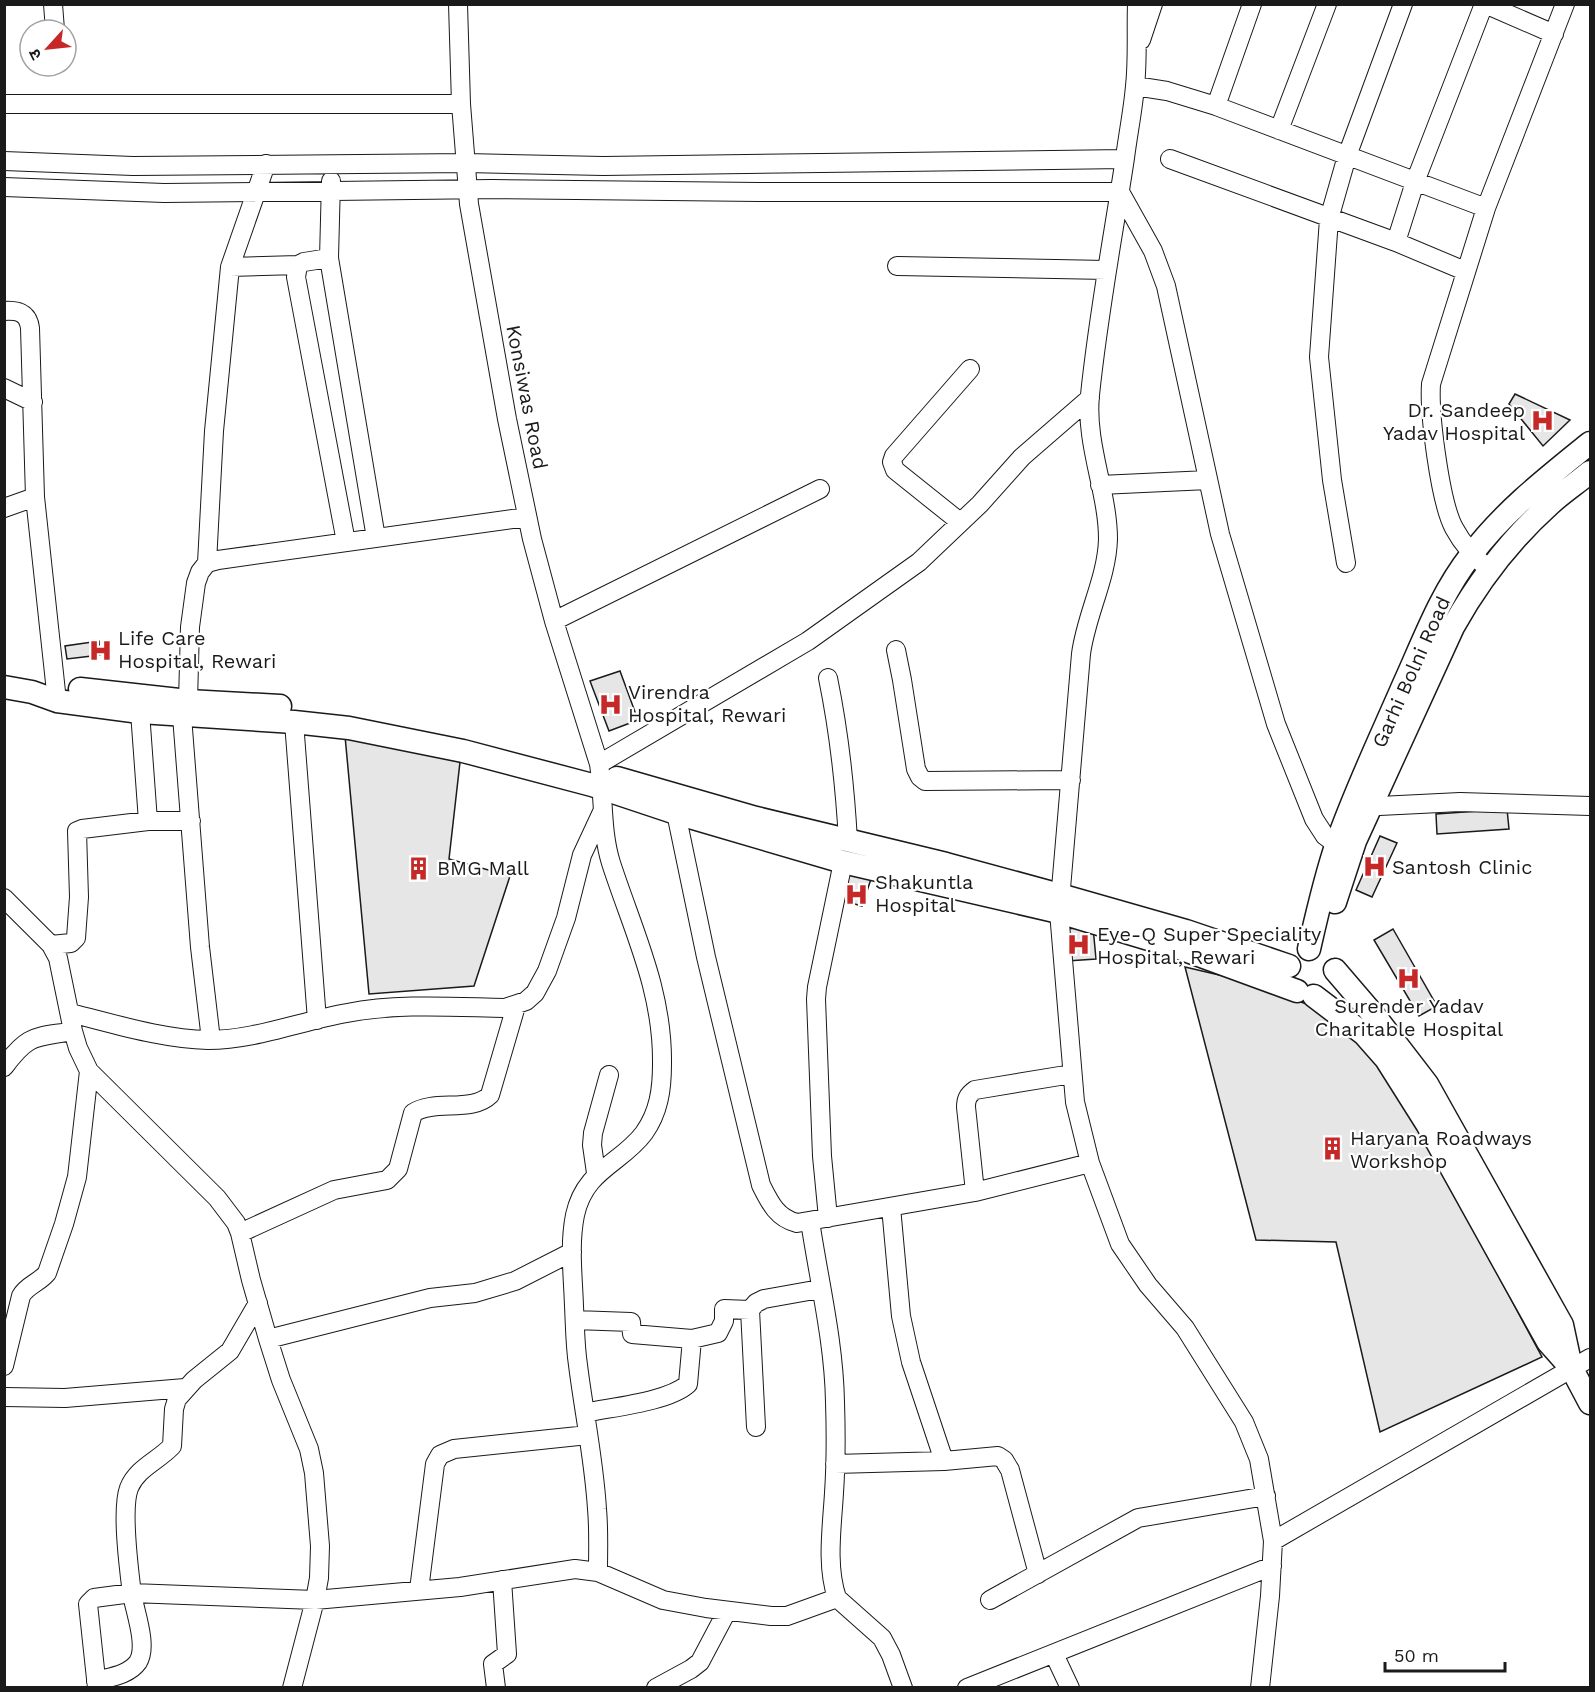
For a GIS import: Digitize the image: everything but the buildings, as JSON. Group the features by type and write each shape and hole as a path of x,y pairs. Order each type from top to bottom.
{"main road":[{"name":"Garhi Bolni Road","path":"1315,950 1318,909 1361,807 1436,612 1471,554 1530,491 1590,443"},
{"name":"Garhi Bolni Road","path":"1361,807 1468,600 1517,536 1550,503 1590,472"},
{"path":"4,687 349,728 600,776 676,813 846,852 946,864 1306,993 1323,993 1330,987 1335,970"},
{"path":"56,693 140,712 185,708 327,710 404,723 756,818 846,852"},
{"path":"1059,904 1186,931 1289,966"},
{"path":"1581,1363 1548,1342 1428,1124 1386,1059 1364,1034 1291,984 1288,975 1289,966 1300,952 1315,950 1328,956 1335,970 1377,1019 1427,1084 1562,1324 1581,1363 1590,1403"}],"street":[{"name":"Konsiwas Road","path":"458,4 461,104 468,190 489,318 527,517 554,621 600,776 602,812"},
{"path":"1137,4 1135,86 1090,398 1094,451 1108,540 1106,556 1082,643 1059,904 1074,1102 1090,1163 1111,1223 1128,1257 1185,1328 1244,1422 1259,1459 1273,1541 1260,1688"},
{"path":"1136,57 1153,4"},
{"path":"1216,106 1252,4"},
{"path":"1279,130 1327,4"},
{"path":"1346,563 1332,480 1319,357 1329,219 1347,156 1403,4"},
{"path":"1396,242 1415,182 1485,4 1554,34"},
{"path":"1490,570 1471,554 1453,527 1448,513 1436,451 1430,395 1434,370 1486,208 1565,4"},
{"path":"1135,86 1167,91 1216,106 1486,208"},
{"path":"4,104 461,104"},
{"path":"4,161 133,166 466,163 603,166 1124,159"},
{"path":"1170,159 1396,242 1466,271"},
{"path":"965,191 967,162"},
{"path":"211,1040 200,947 185,708 190,627 196,583 207,563 214,432 230,267 266,164"},
{"path":"333,165 330,192 329,258 376,538"},
{"path":"4,187 164,193 468,190 1120,192"},
{"path":"1120,192 1153,251 1166,286 1220,534 1276,724 1314,819 1325,836 1344,847"},
{"path":"230,267 298,265 329,258"},
{"path":"298,265 296,277 346,542"},
{"path":"897,266 1107,270"},
{"path":"4,311 20,312 29,320 35,497 56,693"},
{"path":"960,522 895,470 892,462 894,456 970,369"},
{"path":"4,388 33,402"},
{"path":"600,776 808,641 919,562 980,504 1022,457 1090,398"},
{"path":"1100,485 1208,480"},
{"path":"554,621 820,489"},
{"path":"4,508 35,497"},
{"path":"207,563 527,517"},
{"path":"896,650 916,769 925,781 1071,780"},
{"path":"828,678 838,726 846,802 846,852 816,999 822,1156 828,1218"},
{"path":"140,712 148,821"},
{"path":"294,722 317,1020"},
{"path":"1361,807 1460,802 1590,806"},
{"path":"4,1066 18,1048 31,1038 72,1022 188,1039 211,1040 233,1038 345,1013 387,1007 505,1008 516,1006 535,993 547,971 566,918 582,855 602,812"},
{"path":"598,1572 597,1509 577,1362 572,1252 576,1212 596,1173 635,1143 649,1125 659,1104 662,1062 661,1025 657,1000 646,959 611,863 602,812"},
{"path":"676,813 706,957 761,1185 776,1212 784,1219 797,1223 975,1192 1090,1163"},
{"path":"51,945 71,943 76,938 79,897 77,831 148,821 191,821"},
{"path":"4,898 51,945 58,958 78,1048 89,1071 217,1198 236,1223 240,1233 268,1339 281,1380 311,1457 318,1515 320,1546 315,1600 292,1688"},
{"path":"240,1233 334,1190 387,1180 393,1176 398,1169 413,1113 427,1107 479,1102 490,1095 516,1006"},
{"path":"4,1366 21,1296 26,1288 47,1273 73,1194 81,1155 89,1071"},
{"path":"975,1192 966,1107 969,1094 975,1090 1072,1074"},
{"path":"596,1173 592,1144 593,1133 609,1075"},
{"path":"891,1207 901,1316 911,1362 944,1461"},
{"path":"810,1221 831,1352 835,1399 836,1464 831,1562 834,1589 837,1598 882,1638 903,1688"},
{"path":"268,1339 430,1298 475,1293 515,1281 572,1252"},
{"path":"756,1427 750,1310 764,1299 820,1289"},
{"path":"258,1303 230,1351 185,1388 174,1409 172,1446 135,1477 127,1494 132,1593 141,1640 140,1657 136,1664 127,1671 97,1684 88,1604 94,1598 132,1593 315,1600 459,1587 575,1569 598,1572 663,1600 777,1617 787,1616 837,1598"},
{"path":"575,1320 631,1322 632,1334 692,1339 718,1334 724,1321 724,1309 750,1310"},
{"path":"585,1413 664,1397 681,1390 688,1384 692,1339"},
{"path":"1273,1541 1581,1363"},
{"path":"4,1397 65,1398 185,1388"},
{"path":"419,1590 435,1464 440,1455 454,1449 588,1435"},
{"path":"836,1464 944,1461 994,1455 1004,1460 1010,1470 1038,1574"},
{"path":"990,1600 1138,1518 1266,1496"},
{"path":"967,1688 1272,1566"},
{"path":"496,1688 493,1664 507,1654 502,1580"},
{"path":"656,1688 700,1662 727,1611"},
{"path":"1054,1654 1070,1688"}],"place":[{"name":"Dr. Sandeep Yadav Hospital","path":"1543,421"},
{"name":"Life Care Hospital, Rewari","path":"100,650"},
{"name":"Virendra Hospital, Rewari","path":"610,704"},
{"name":"Santosh Clinic","path":"1374,867"},
{"name":"BMG Mall","path":"419,868"},
{"name":"Shakuntla Hospital","path":"857,894"},
{"name":"Eye-Q Super Speciality Hospital, Rewari","path":"1079,945"},
{"name":"Surender Yadav Charitable Hospital","path":"1409,979"},
{"name":"Haryana Roadways Workshop","path":"1332,1149"}]}
